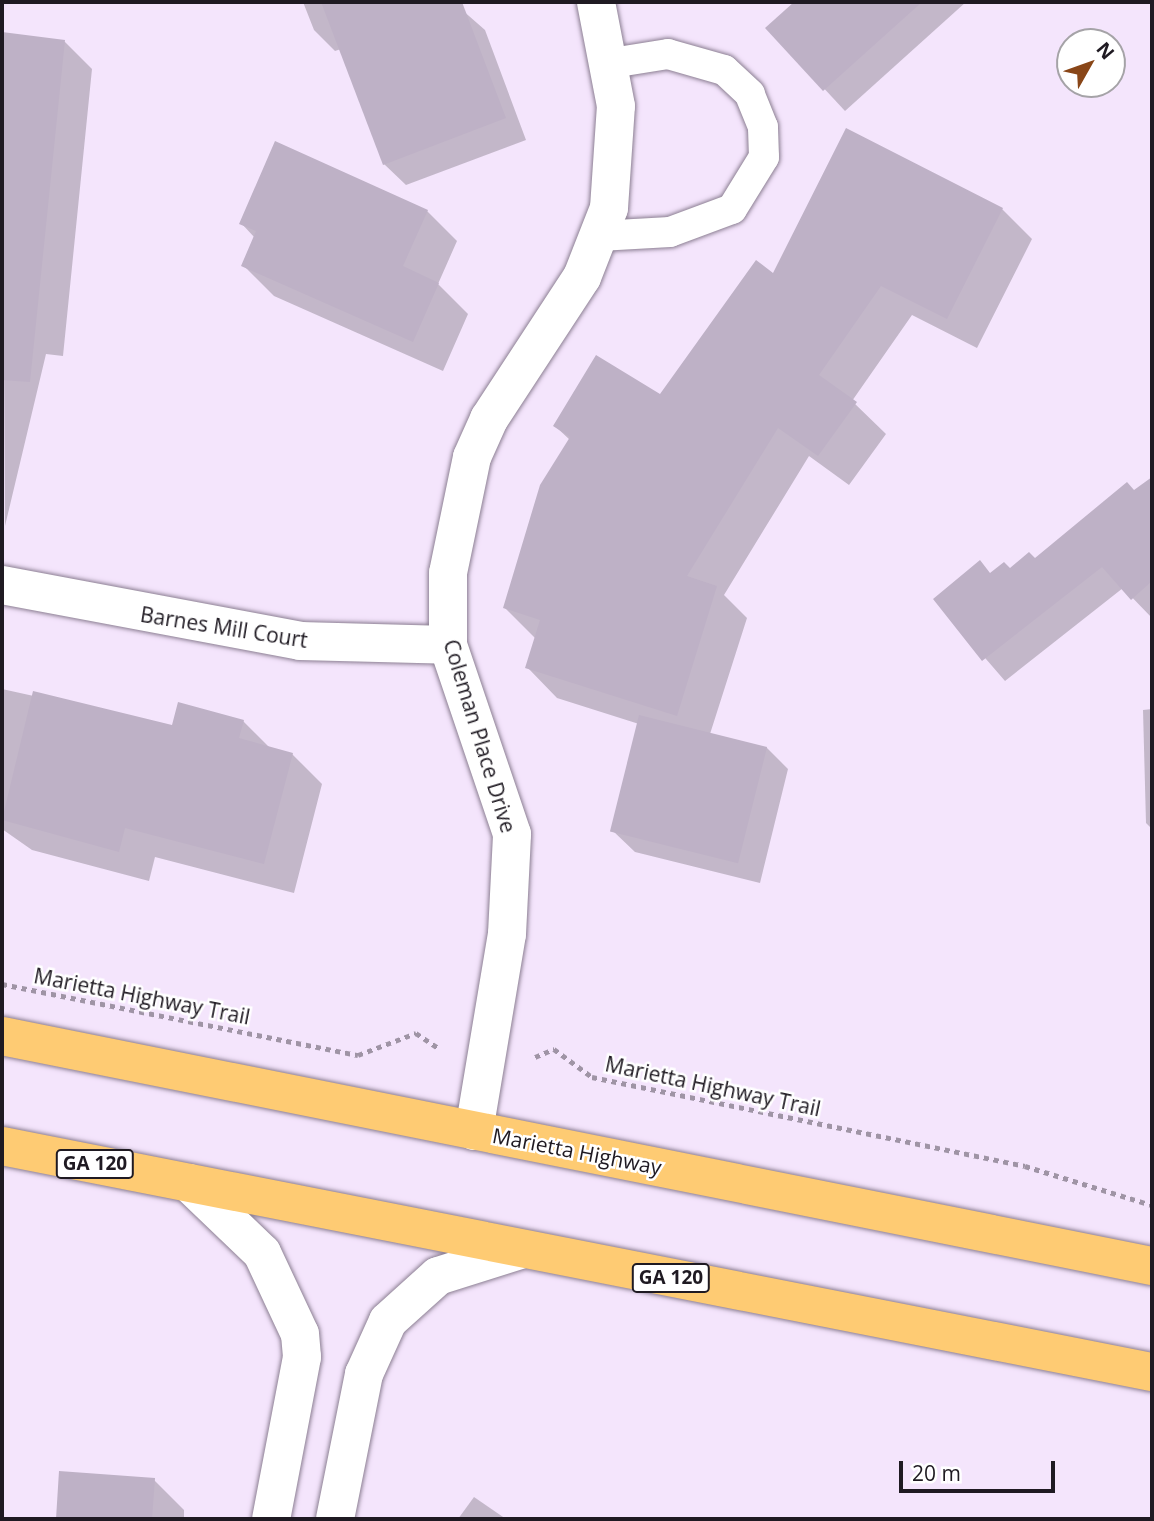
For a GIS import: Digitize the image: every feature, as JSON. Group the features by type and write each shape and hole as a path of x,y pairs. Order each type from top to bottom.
{"highway":[{"name":"Marietta Highway","path":"2,1036 1152,1266"},
{"name":"GA 120","path":"2,1146 1152,1372"}],"street":[{"name":"Coleman Place Drive","path":"474,1131 507,934 512,834 448,645 448,573 472,457 489,419 582,277 599,236 616,166 612,63 596,2"},
{"name":"Barnes Mill Court","path":"2,585 300,641 448,645"},
{"path":"189,1183 262,1253 300,1334 302,1357 271,1519"},
{"path":"335,1519 364,1374 388,1321 438,1276 523,1249"}],"lane":[{"path":"599,236 670,232 723,213 747,192 764,157 763,127 750,94 724,70 668,54 612,63"}],"path":[{"name":"Marietta Highway Trail","path":"2,984 358,1055 416,1033 483,1077 554,1049 592,1077 1025,1166 1152,1205"}],"building":[{"path":"321,2 462,2 506,118 383,165"},
{"path":"794,2 922,2 823,91 765,28"},
{"path":"2,32 65,40 30,382 2,380"},
{"path":"846,128 1003,208 947,319 881,286 819,375 857,402 818,456 778,428 687,576 717,586 677,716 525,668 540,620 503,608 540,485 570,437 553,426 596,355 660,394 756,260 773,273"},
{"path":"275,141 428,210 403,266 439,283 413,342 241,266 256,231 239,224"},
{"path":"1152,477 1152,581 1131,600 1102,567 982,661 933,599 980,560 990,573 1004,562 1010,568 1029,552 1035,558 1127,482 1134,490"},
{"path":"33,691 172,725 178,702 244,720 239,738 293,753 264,864 125,828 119,852 2,820"},
{"path":"639,715 767,747 738,863 610,831"},
{"path":"59,1471 155,1478 152,1519 56,1519"}]}
